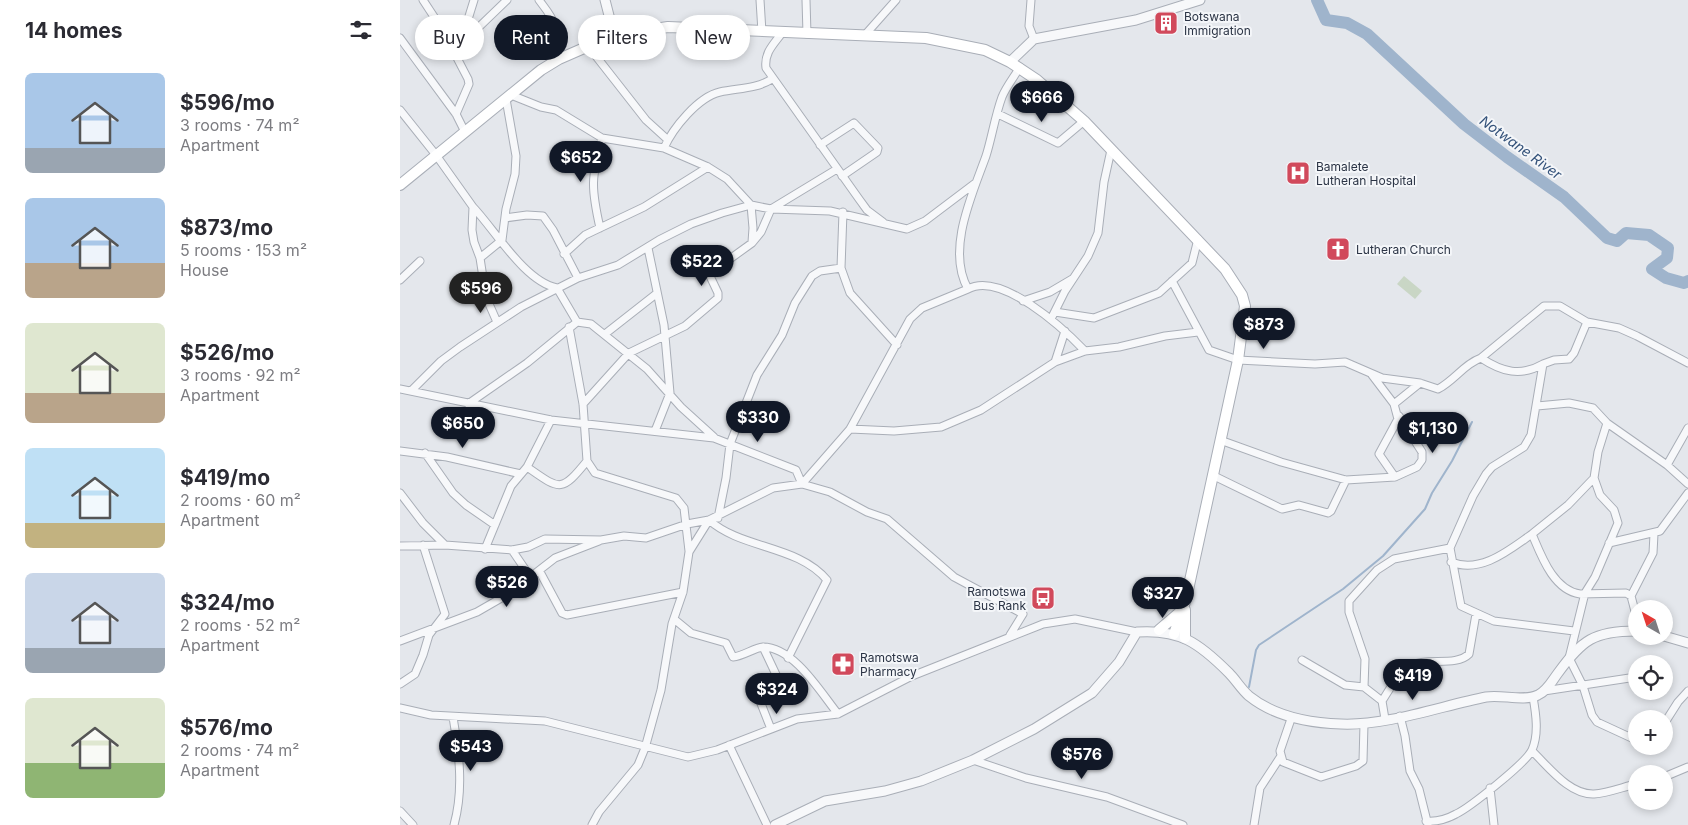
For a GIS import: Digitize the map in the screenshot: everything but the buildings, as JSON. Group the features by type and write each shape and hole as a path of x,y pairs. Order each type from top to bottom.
{"main road":[{"path":"666,26 949,41 985,50 1020,67 1065,103 1198,239 1233,279 1242,295 1245,306 1238,360 1184,603 1174,634"},
{"path":"400,184 558,60"},
{"path":"1158,630 1173,620 1184,603"},
{"path":"1184,603 1185,638"}],"street":[{"path":"423,0 433,15"},
{"path":"469,15 474,0"},
{"path":"484,22 507,0"},
{"path":"539,0 549,15"},
{"path":"605,0 609,15"},
{"path":"760,0 762,32"},
{"path":"806,0 807,34"},
{"path":"864,36 896,0"},
{"path":"1031,0 1029,26 1034,39"},
{"path":"1010,62 1034,39 1136,20 1200,0"},
{"path":"782,33 765,59 766,68 772,79 868,210 887,225"},
{"path":"400,38 456,114 465,132"},
{"path":"456,114 469,84 458,60"},
{"path":"599,60 646,120 668,140"},
{"path":"968,289 962,278 960,256 963,232 975,184 986,155 1003,96 1020,67"},
{"path":"664,148 668,140 696,107 718,92 757,87 772,79"},
{"path":"480,258 502,240 515,174 516,156 509,97 556,110 602,138 664,148 708,167 727,178 751,205 754,228 752,243"},
{"path":"400,110 436,155 473,207 502,240 535,277 548,286 558,288 577,322"},
{"path":"998,114 1058,143 1084,121"},
{"path":"820,145 854,123 878,148 877,152 842,176"},
{"path":"600,228 592,189 594,167 602,138"},
{"path":"1053,316 1074,277 1088,256 1098,233 1104,182 1111,150"},
{"path":"564,254 585,236 644,207 708,167"},
{"path":"583,404 629,353 685,326 718,298 718,293 708,274 752,243 761,232 771,210 837,169"},
{"path":"411,391 441,361 497,322 578,278 618,264 690,224 751,205 771,210 797,209 843,212 907,229 925,221 975,184"},
{"path":"473,207 472,230 480,258 486,297 497,322"},
{"path":"843,212 841,268 850,293 897,345"},
{"path":"505,218 528,215 543,216 553,230 578,278"},
{"path":"1053,316 1094,318 1159,293 1192,263 1198,239"},
{"path":"648,248 665,336 670,393 655,431"},
{"path":"400,280 420,261"},
{"path":"718,518 730,444 757,375 782,335 795,303 812,276 820,271 841,268"},
{"path":"1023,300 1050,292 1074,277"},
{"path":"1172,281 1209,350 1238,360 1315,364 1345,362 1372,375 1420,383 1430,388 1438,389 1447,384 1469,362 1482,358 1544,306 1560,306 1587,322 1618,328 1638,336 1688,363"},
{"path":"802,484 850,429 910,319 915,313 949,295 975,285 985,285 1023,300 1053,316 1085,351"},
{"path":"605,334 656,294"},
{"path":"468,404 527,363 577,322 591,324 629,353 714,438"},
{"path":"1482,358 1507,372 1529,371 1554,360 1569,359 1587,322"},
{"path":"569,328 583,404 586,461 595,473 676,498 684,508 690,552 683,592 674,619 661,690 645,748 638,766 599,812 592,825"},
{"path":"1055,362 1065,331"},
{"path":"850,429 894,431 941,427 981,410 1055,362 1085,351 1119,347 1165,336 1198,332"},
{"path":"1543,364 1531,435 1524,447 1492,466 1486,474 1473,496 1450,548 1460,603 1476,614 1503,623 1574,631"},
{"path":"1220,440 1281,462 1346,480 1395,477 1417,467 1422,460 1422,452 1399,416 1394,404 1372,375"},
{"path":"1394,404 1420,383"},
{"path":"400,389 551,420 714,438 796,470 802,484"},
{"path":"1537,406 1582,404 1593,408 1608,423 1667,465 1688,484"},
{"path":"1395,477 1379,454 1399,416"},
{"path":"485,549 511,486 527,467 551,420"},
{"path":"1608,423 1598,452 1594,478 1600,495 1617,516 1616,531 1595,577 1585,593 1574,631 1569,658 1583,686 1589,708 1597,722 1628,736"},
{"path":"1667,465 1688,428"},
{"path":"400,451 425,453 494,466 521,474"},
{"path":"425,453 453,493 466,505 495,525"},
{"path":"527,467 551,483 560,486 570,481 586,461"},
{"path":"1212,475 1282,509 1299,505 1328,512 1332,511 1346,480"},
{"path":"1452,562 1461,566 1481,563 1499,556 1532,534 1568,505 1594,478"},
{"path":"400,546 445,545 512,550 528,547 545,539 601,540 624,536 646,538 687,524 718,518 773,488 802,484 830,492 867,512 887,519 954,577 1023,614 1010,635"},
{"path":"400,493 423,522 445,545"},
{"path":"1609,543 1654,534 1663,528 1688,493"},
{"path":"690,552 709,520"},
{"path":"709,520 722,531 801,560 827,580 788,658"},
{"path":"1532,534 1543,559 1557,579 1574,593 1626,593 1631,600"},
{"path":"1630,596 1653,553 1654,534"},
{"path":"400,641 476,612 510,593 540,572 555,558 601,540"},
{"path":"400,684 414,674 423,656 429,635 438,625 444,614 423,545"},
{"path":"1364,687 1365,659 1348,612 1349,600 1377,570 1394,559 1450,548"},
{"path":"512,550 531,578"},
{"path":"540,572 562,613 567,615 683,592"},
{"path":"1382,701 1399,676 1413,664 1467,657 1470,651 1476,614"},
{"path":"674,619 691,633 726,643 733,657 763,647 788,658 812,680 838,714"},
{"path":"400,708 453,716 545,721 645,748 688,757 729,745 797,719 838,714 912,676 1010,635 1043,624 1075,619 1137,632 1158,630 1185,638 1229,673 1248,695 1291,719 1340,724 1364,724 1497,695 1533,697 1544,691 1628,679"},
{"path":"775,825 826,801 894,789 921,781 973,760 1034,729 1092,693 1119,662 1137,632"},
{"path":"1544,691 1577,648 1600,635 1628,632"},
{"path":"1673,639 1688,643"},
{"path":"763,647 780,682 759,692 758,696 771,729"},
{"path":"1302,660 1345,685 1364,687 1382,701 1385,719"},
{"path":"1673,710 1688,691"},
{"path":"1400,716 1410,771 1419,789 1427,823 1457,814 1514,772 1532,750 1537,725 1533,697"},
{"path":"453,716 461,784 459,809 454,825"},
{"path":"1291,719 1280,751 1283,762 1321,777 1356,766 1363,761 1364,724"},
{"path":"729,745 768,825"},
{"path":"1532,750 1569,785 1579,791 1596,794 1628,786"},
{"path":"1254,825 1260,788 1281,756"},
{"path":"973,760 1026,778 1107,797 1183,825"},
{"path":"1673,773 1688,767"},
{"path":"1490,788 1494,825"},
{"path":"400,811 413,825"}],"green space":[{"path":"1404,276 1422,291 1415,299 1397,284"}],"waterway":[{"name":"Notwane River","path":"1317,0 1326,20 1347,23 1367,34 1464,124 1564,197 1607,238 1617,241 1626,233 1649,235 1668,248 1667,258 1652,269 1666,278 1684,283 1688,281"},
{"path":"1249,687 1256,650 1259,645 1343,589 1383,556 1425,509 1472,422"}],"place":[{"name":"Botswana Immigration","path":"1166,23"},
{"name":"Bamalete Lutheran Hospital","path":"1298,173"},
{"name":"Lutheran Church","path":"1338,249"},
{"name":"Ramotswa Bus Rank","path":"1043,598"},
{"name":"Ramotswa Pharmacy","path":"843,664"}]}
